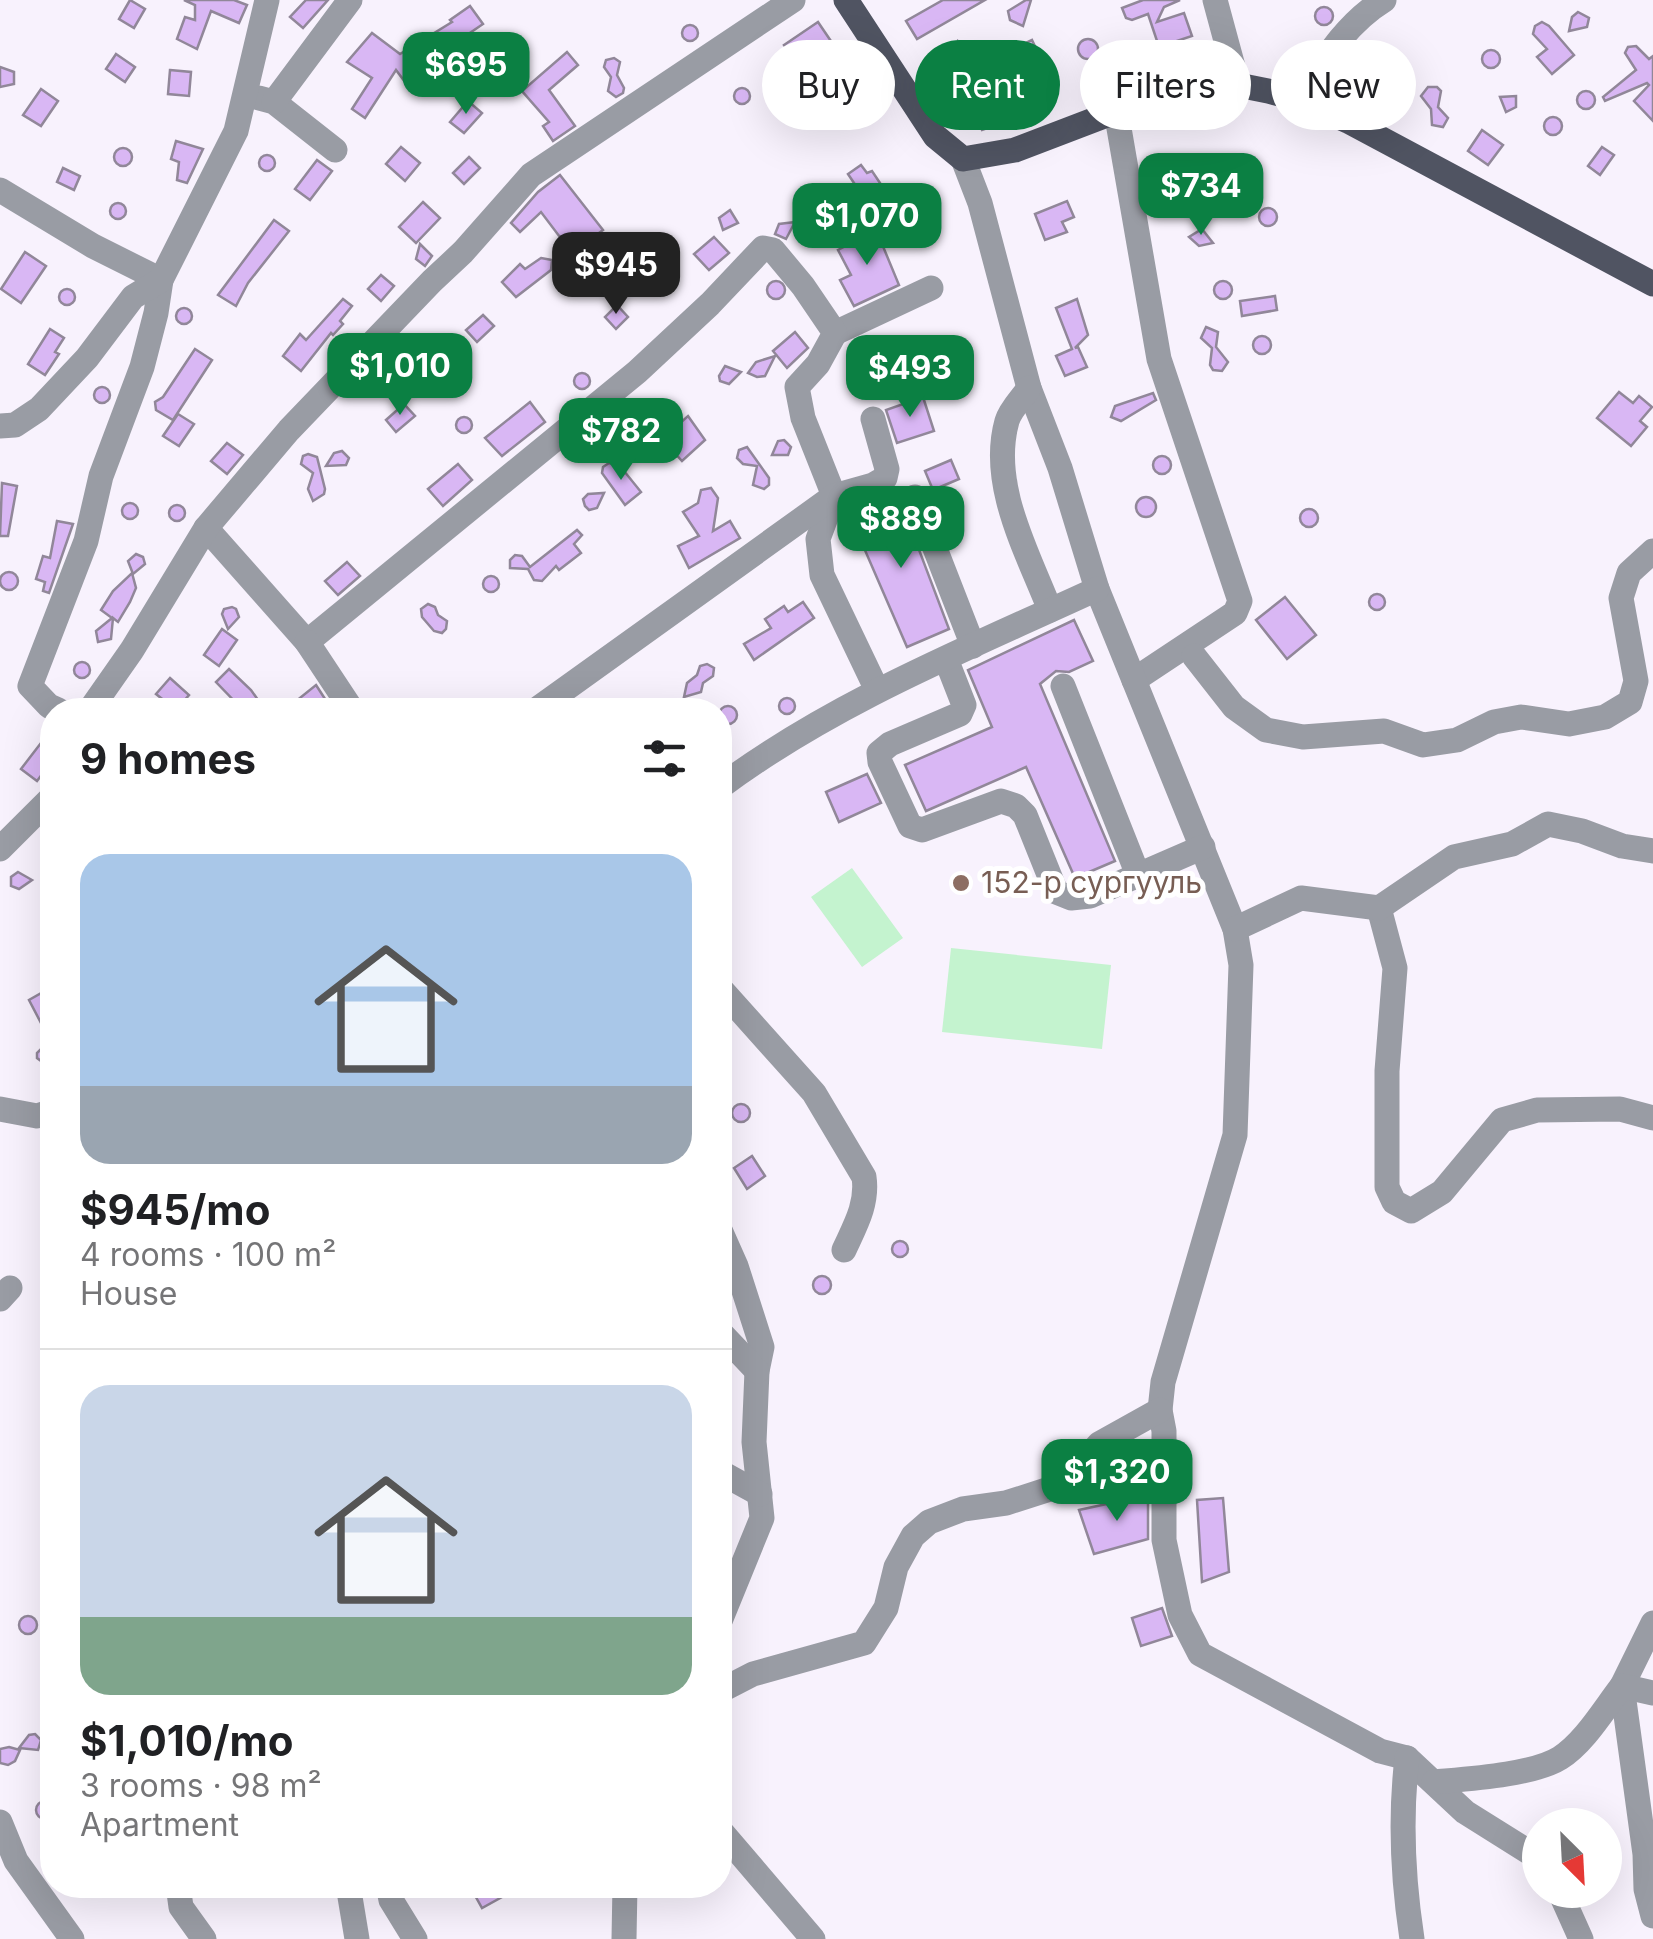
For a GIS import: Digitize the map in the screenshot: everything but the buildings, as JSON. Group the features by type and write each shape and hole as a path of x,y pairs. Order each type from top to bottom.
{"main road":[{"path":"846,0 935,136 963,159 1015,150 1080,126"},
{"path":"1364,130 1653,284"}],"street":[{"path":"41,698 30,686 86,541 100,476 142,367 161,280 236,131 268,0"},
{"path":"274,102 350,0"},
{"path":"98,698 206,528 288,430 463,252 532,175 793,0"},
{"path":"1215,0 1226,40"},
{"path":"1338,40 1384,0"},
{"path":"244,94 274,102 335,150"},
{"path":"1119,130 1159,359 1240,601 1235,613 1134,680"},
{"path":"963,159 980,203 1028,388 1060,468 1097,589 1235,929 1242,965 1235,1135 1163,1382 1160,1410 1164,1432 1164,1540 1180,1616 1200,1654 1380,1751 1407,1758 1465,1812 1522,1848"},
{"path":"0,190 93,246 161,280"},
{"path":"306,642 637,372 710,304 762,248 772,250 835,332"},
{"path":"0,426 15,426 39,409 87,358 133,297 161,280"},
{"path":"878,690 822,575 818,539 834,496 803,418 797,387 818,364 835,332 931,288"},
{"path":"1028,388 1007,419 1004,456 1008,504 1050,610"},
{"path":"553,698 834,496 885,478 887,469 873,419"},
{"path":"915,496 974,646"},
{"path":"206,528 306,642 344,698"},
{"path":"1194,656 1234,707 1266,730 1303,738 1384,731 1423,745 1457,740 1494,722 1521,717 1569,724 1605,717 1630,702 1636,681 1621,598 1629,572 1653,551"},
{"path":"732,778 754,761 878,690 1097,589"},
{"path":"946,659 964,705 960,714 890,744 879,753 910,826 922,830 1001,801 1016,806 1026,815 1056,892 1071,898 1090,896 1202,847"},
{"path":"1063,686 1138,875"},
{"path":"0,849 40,809"},
{"path":"1235,929 1302,898 1379,908 1454,857 1512,844 1548,824 1653,851"},
{"path":"1379,908 1395,968 1386,1136 1387,1187 1394,1202 1411,1211 1442,1192 1502,1120 1537,1110 1620,1109 1653,1118"},
{"path":"732,1001 814,1093 864,1178 862,1213 844,1250"},
{"path":"0,1109 40,1115"},
{"path":"732,1257 762,1347 757,1370 754,1442 762,1518 732,1591"},
{"path":"732,1344 757,1370"},
{"path":"732,1684 754,1674 864,1643 886,1608 896,1567 913,1536 928,1522 962,1508 1006,1503 1062,1484 1098,1444 1160,1410"},
{"path":"732,1479 760,1494"},
{"path":"1434,1782 1505,1775 1559,1759 1622,1686 1653,1624"},
{"path":"1622,1686 1653,1693"},
{"path":"1622,1686 1649,1861 1646,1889 1653,1916"},
{"path":"1407,1758 1402,1794 1406,1900 1412,1939"},
{"path":"0,1822 16,1861 40,1894"},
{"path":"732,1844 813,1939"},
{"path":"43,1898 72,1939"},
{"path":"180,1898 181,1907 204,1939"},
{"path":"350,1898 357,1939"},
{"path":"391,1898 416,1939"},
{"path":"624,1939 625,1898"},
{"path":"1567,1908 1581,1939"}],"green space":[{"path":"852,868 903,938 862,967 811,897"},
{"path":"951,948 1111,965 1102,1049 942,1032"}],"place":[{"name":"152-р сургууль","path":"961,883"}]}
